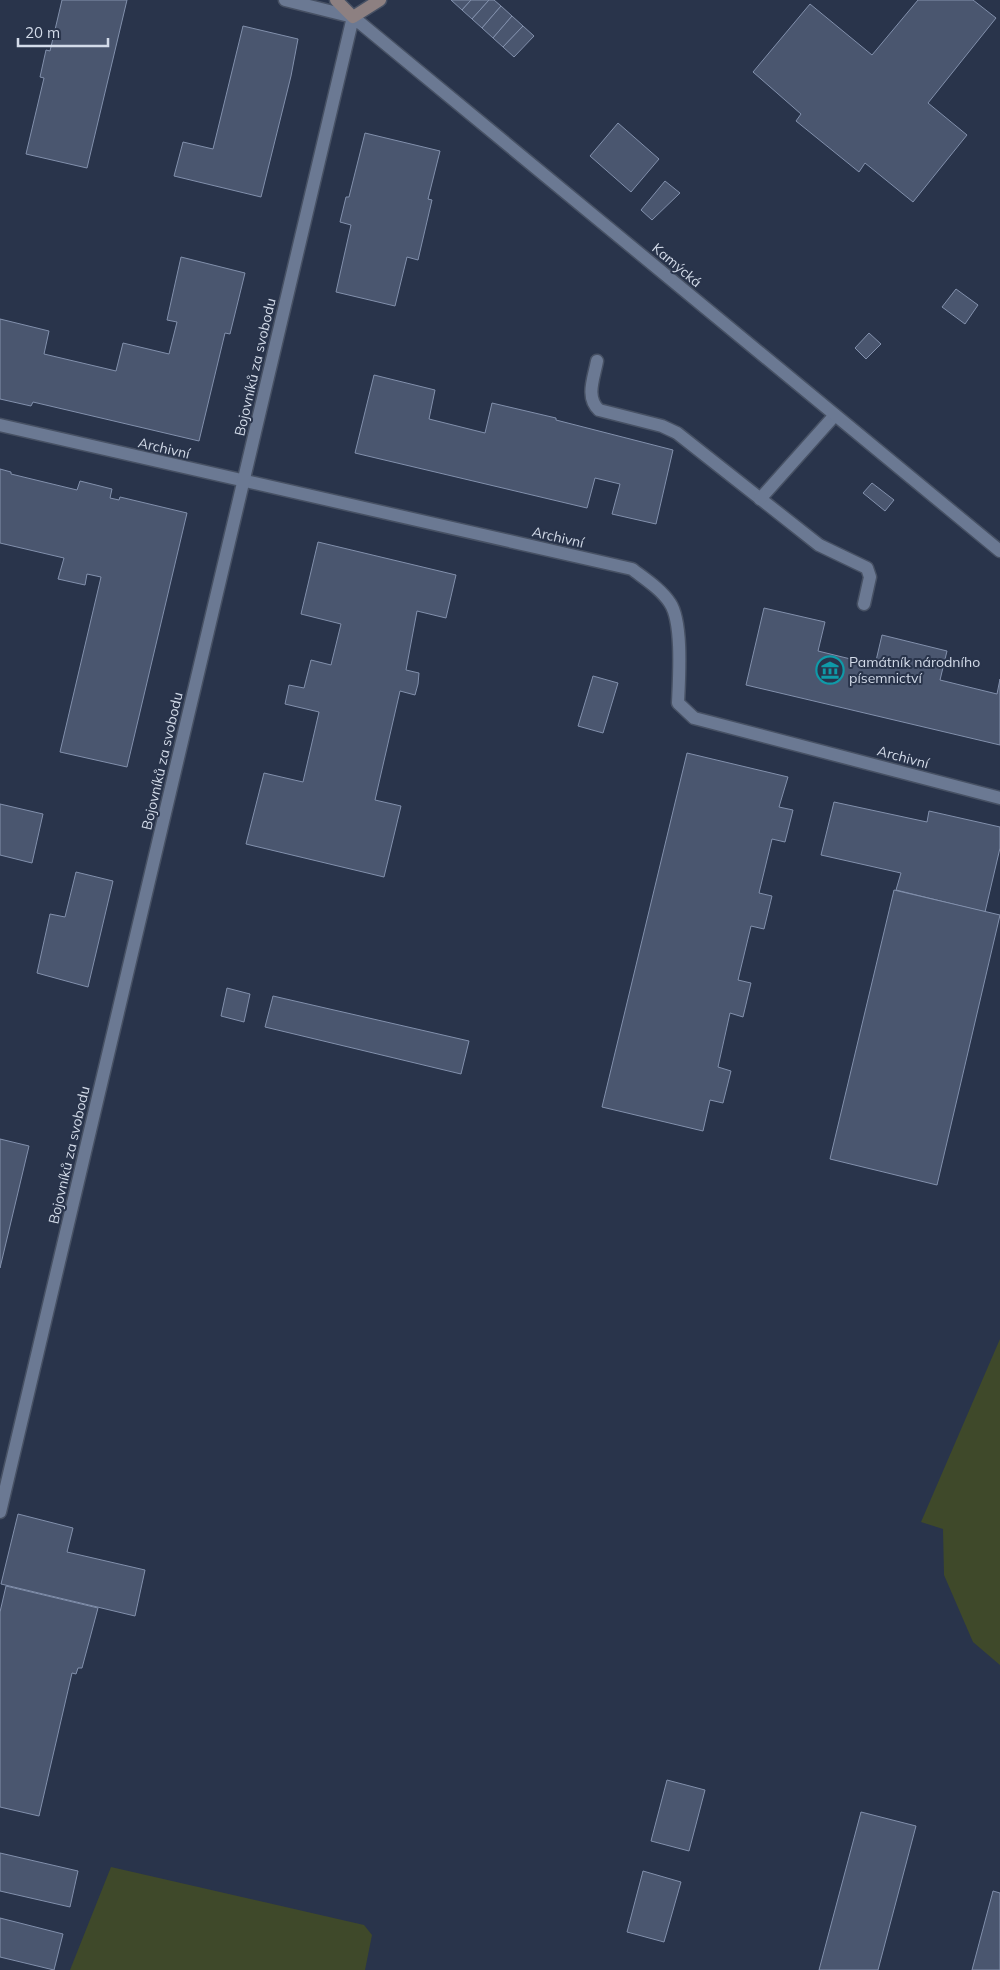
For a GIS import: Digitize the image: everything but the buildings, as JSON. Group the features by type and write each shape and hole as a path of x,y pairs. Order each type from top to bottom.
{"street":[{"path":"285,0 353,17 380,0"},
{"name":"Kamýcká","path":"336,0 353,17 1000,551"},
{"name":"Bojovníků za svobodu","path":"0,1512 353,17"},
{"path":"597,361 591,396 592,404 599,410 662,426 677,432 819,545 867,568 870,578 864,604"},
{"path":"760,499 835,416"},
{"name":"Archivní","path":"0,424 243,482 632,570 659,590 671,604 677,620 678,703 694,718 1000,798"}],"green space":[{"path":"1000,1339 1000,1665 973,1642 944,1575 943,1529 921,1522"},
{"path":"111,1867 364,1925 372,1935 365,1970 70,1970"}],"place":[{"name":"Památník národního písemnictví","path":"830,670"}]}
